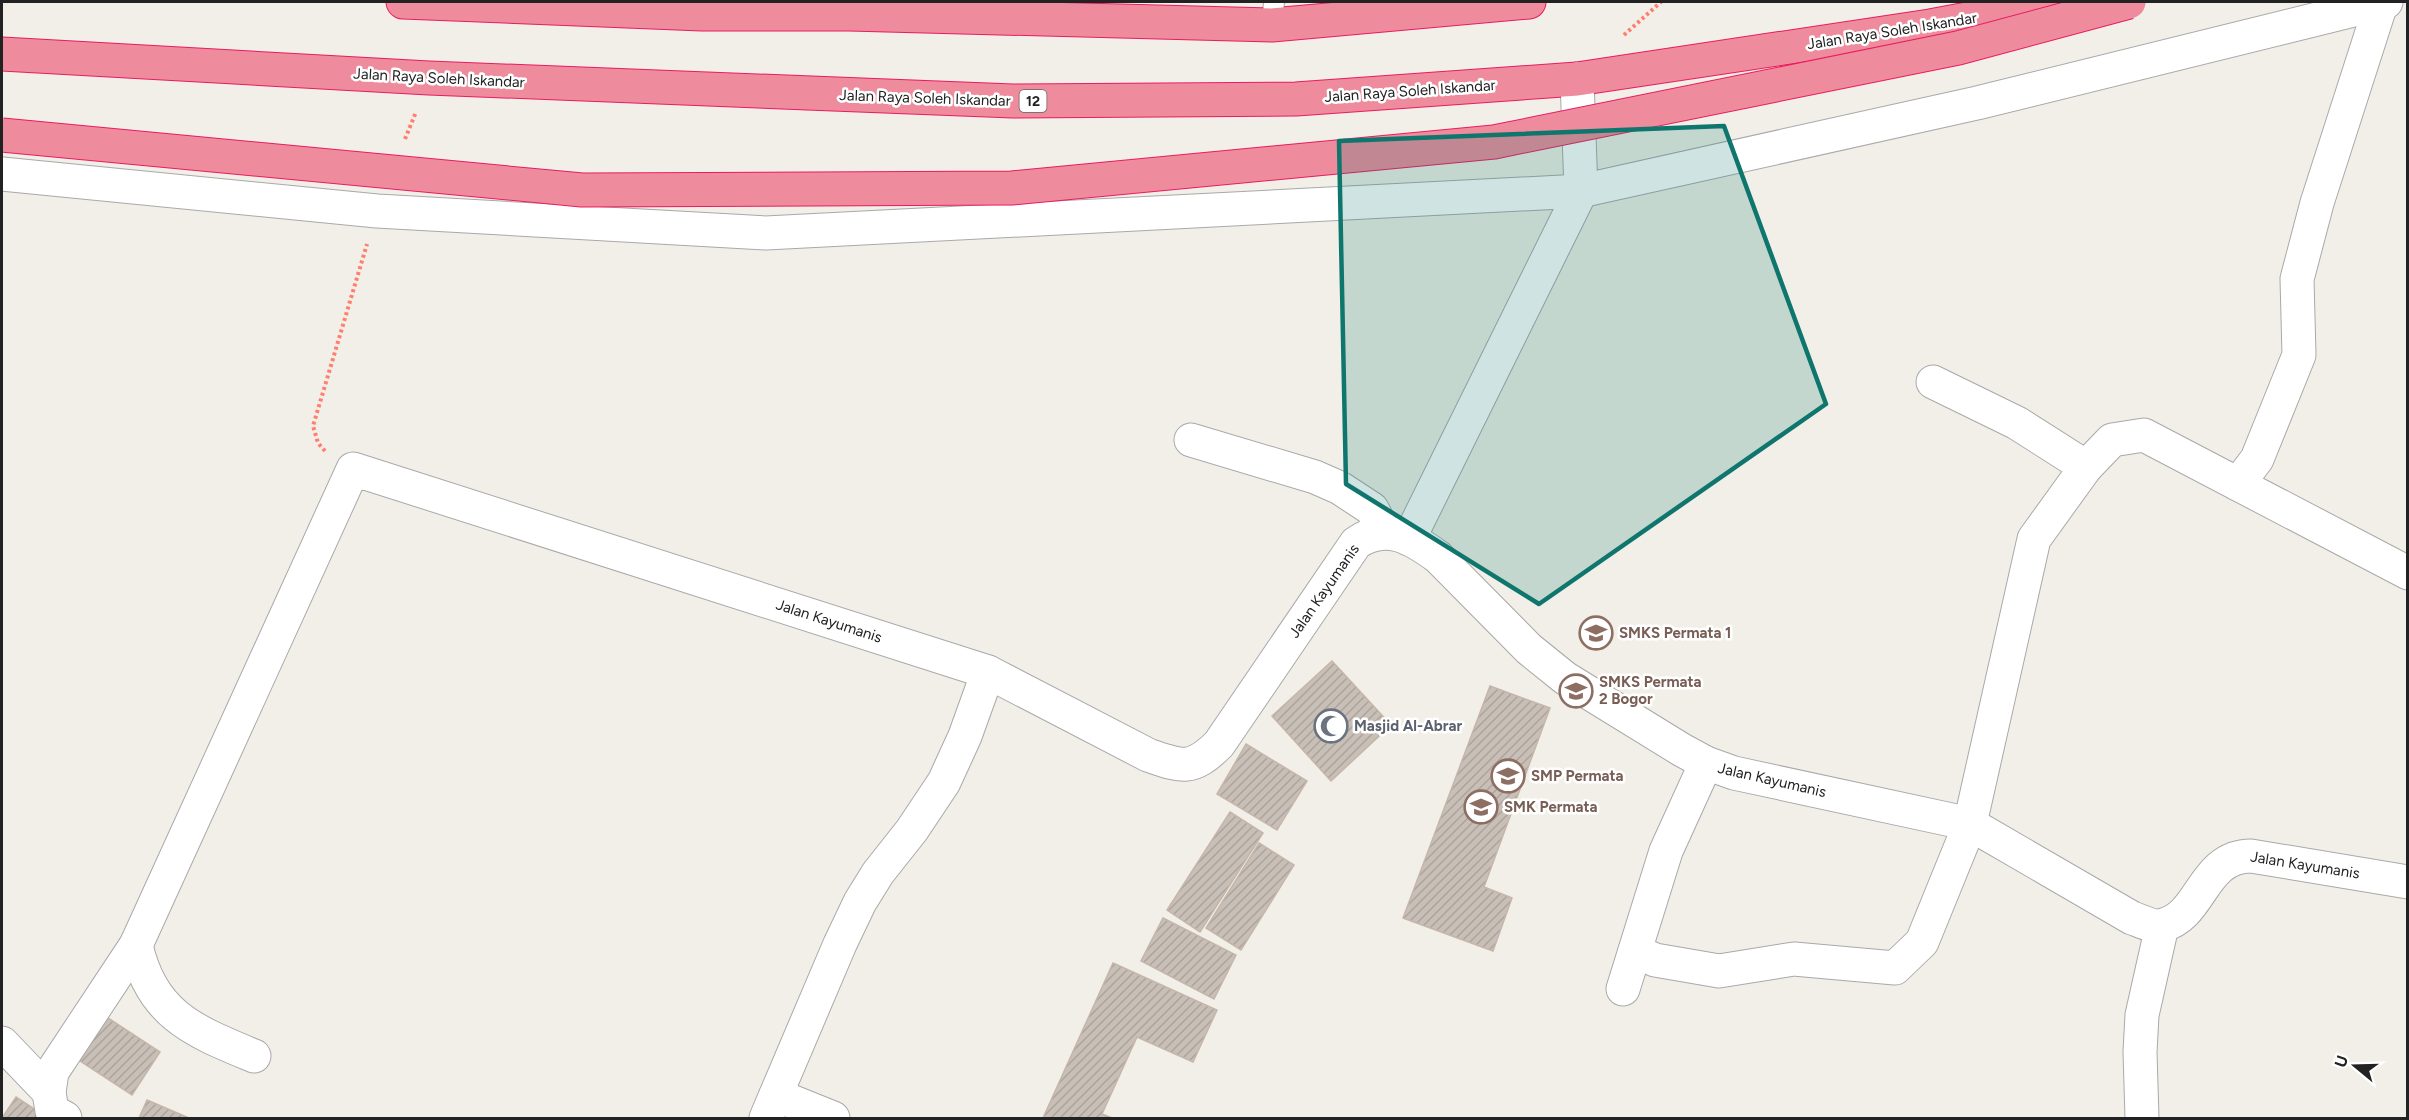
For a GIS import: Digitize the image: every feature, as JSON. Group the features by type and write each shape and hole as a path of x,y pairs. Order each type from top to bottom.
{"highway":[{"path":"403,2 702,14 851,8 1273,13 1529,2"},
{"name":"Jalan Raya Soleh Iskandar","path":"2,54 429,78 1013,101 1296,99 1577,79 1929,14 2058,2"},
{"path":"2,135 582,189 1012,188 1494,142 1958,48 2129,2"}],"street":[{"path":"2,174 377,211 766,233 1581,191 1977,103 2383,3"},
{"path":"2238,484 2257,459 2299,355 2297,279 2317,203 2383,3"},
{"path":"1191,440 1315,477 1340,488 1372,509 1397,536 1581,191 1577,79"},
{"path":"1934,382 2017,423 2086,467"},
{"path":"1635,951 1655,960 1719,971 1794,960 1895,968 1922,942 1970,824 2034,539 2086,467 2112,440 2144,435 2408,573"},
{"path":"57,1106 52,1072 136,945 353,469"},
{"name":"Jalan Kayumanis","path":"353,469 988,672 1148,755 1169,762 1190,765 1206,758 1219,744 1356,543 1370,533 1397,536 1438,557 1545,664 1706,763 1734,773 1970,824 2132,918 2149,924 2162,926 2183,913 2216,870 2226,861 2239,856 2252,856 2408,882"},
{"path":"833,1119 771,1107 860,902 878,873 912,830 944,782 965,736 988,672"},
{"path":"1623,988 1666,851 1706,763"},
{"path":"2142,1119 2140,1052 2142,1015 2162,926"},
{"path":"136,945 145,979 158,999 172,1012 209,1037 254,1056"},
{"path":"2,1043 57,1106"}],"path":[{"path":"403,145 429,78"},
{"path":"353,469 332,458 318,443 313,426 377,211"}],"highlighted area":[{"path":"1724,126 1826,404 1539,604 1346,484 1339,141"}],"building":[{"path":"1332,661 1391,725 1331,781 1272,716"},
{"path":"1490,686 1550,708 1484,887 1512,898 1493,951 1403,918"},
{"path":"1246,744 1307,781 1277,830 1217,794"},
{"path":"1230,812 1263,833 1200,932 1167,910"},
{"path":"1259,843 1294,865 1241,950 1206,928"},
{"path":"1163,918 1236,955 1214,999 1141,961"},
{"path":"1113,963 1217,1010 1193,1062 1137,1037 1102,1114 1112,1118 1043,1118"},
{"path":"102,1014 160,1052 132,1095 74,1057"},
{"path":"16,1097 48,1118 2,1118"},
{"path":"147,1100 189,1118 139,1118"}],"place":[{"name":"SMKS Permata 1","path":"1596,633"},
{"name":"SMKS Permata 2 Bogor","path":"1576,691"},
{"name":"Masjid Al-Abrar","path":"1331,726"},
{"name":"SMP Permata","path":"1508,776"},
{"name":"SMK Permata","path":"1481,807"}]}
